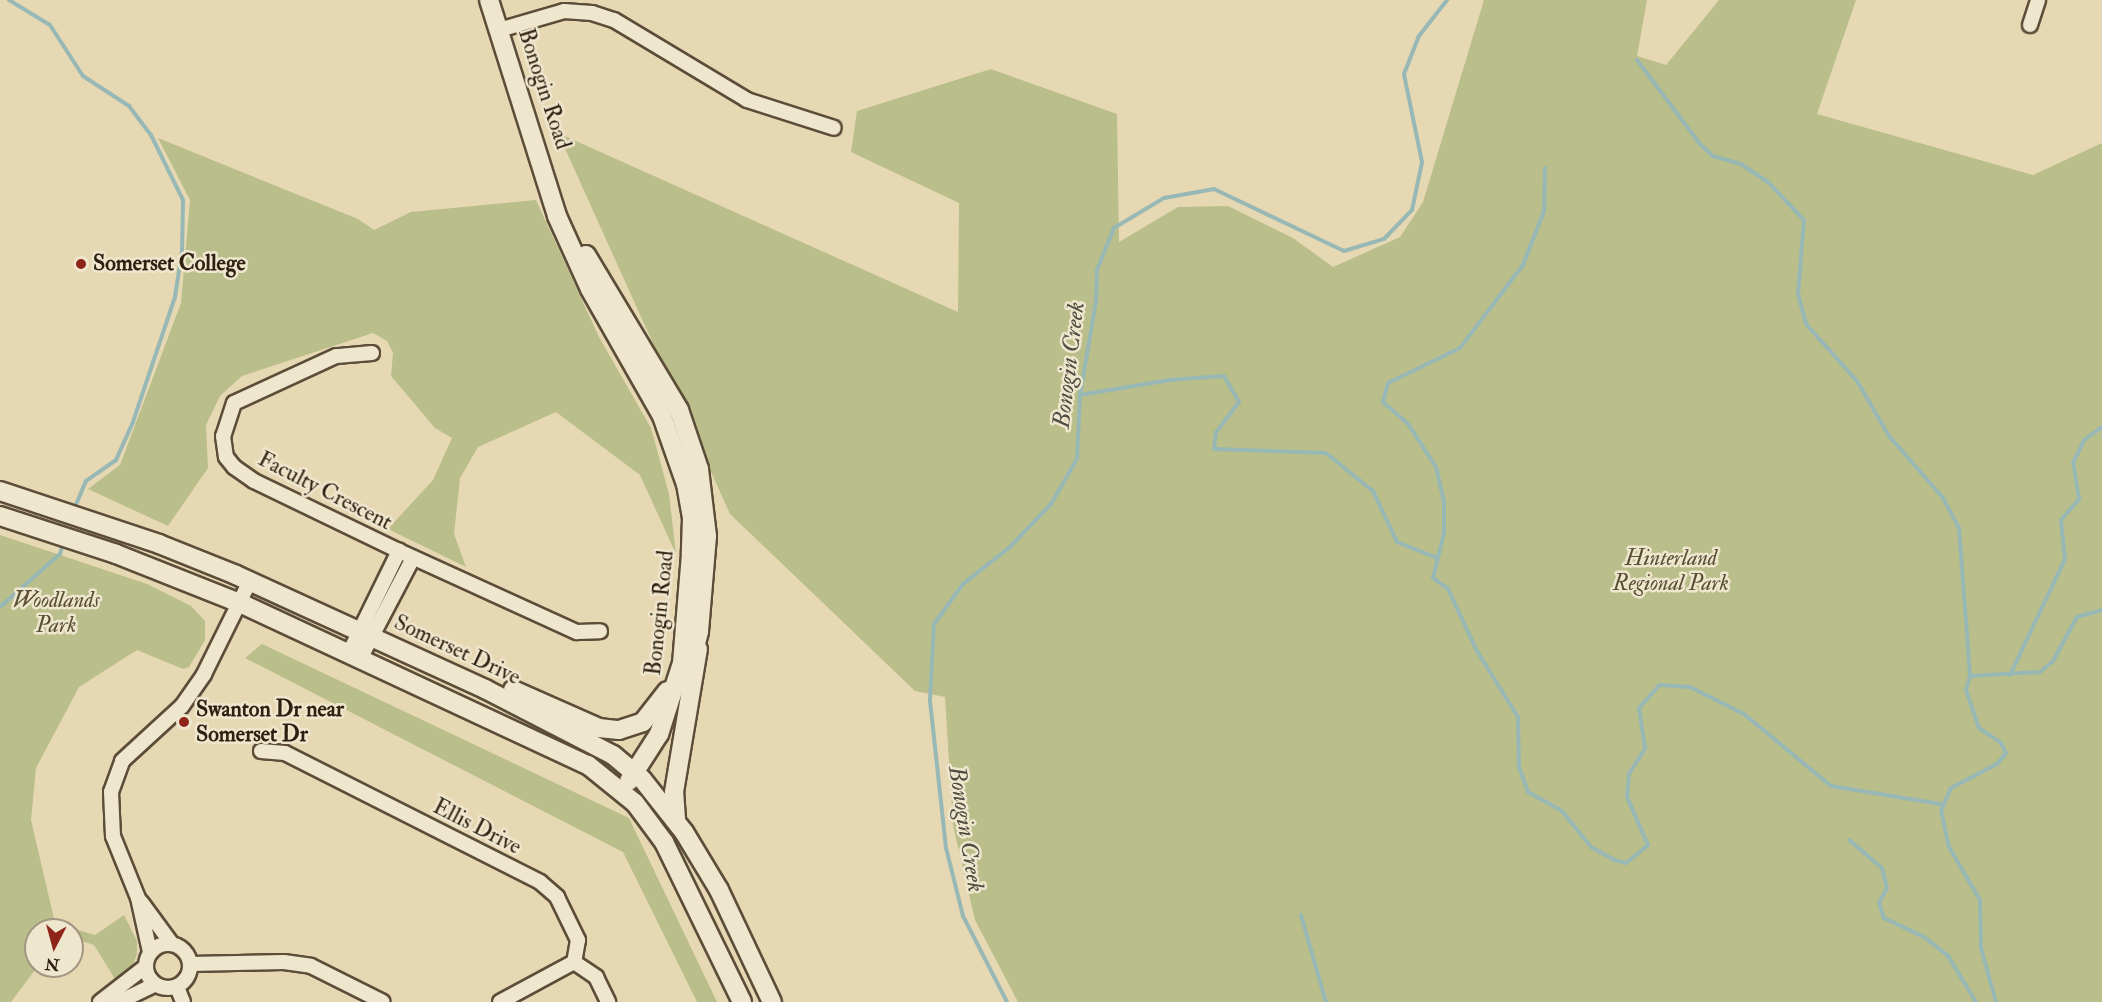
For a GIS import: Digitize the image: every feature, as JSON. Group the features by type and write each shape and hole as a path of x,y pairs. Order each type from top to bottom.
{"street":[{"name":"Bonogin Road","path":"489,0 553,193 557,216 582,271 675,445 692,518 691,632"},
{"path":"2030,26 2038,0"},
{"path":"499,30 564,11 592,13 614,20 747,100 834,128"},
{"name":"Bonogin Road","path":"553,193 590,264 641,343 679,410 699,469 706,536 677,722 668,743 623,791"},
{"path":"641,343 635,354 670,421 675,445"},
{"name":"Faculty Crescent","path":"372,353 336,356 244,395 228,414 224,436 226,457 254,481 413,558 578,632 600,631"},
{"name":"Somerset Drive","path":"7,493 95,521 250,581 578,734 638,775 676,819 719,890 772,1002"},
{"path":"4,517 87,544 240,603 588,765 623,791 650,821 672,855 742,1002"},
{"path":"355,656 399,551"},
{"path":"366,634 413,558"},
{"path":"100,1002 145,968 150,952 138,898 113,837 111,792 122,761 182,706 250,581"},
{"path":"485,689 514,690 599,728 632,728 652,714 664,698 691,632"},
{"path":"676,819 674,792 696,675 691,632"},
{"name":"Ellis Drive","path":"261,751 285,753 540,882 556,897 578,940 574,962"},
{"path":"119,1002 154,985 177,987 187,978 190,964 186,953 172,944 138,898"},
{"path":"150,952 172,944"},
{"path":"190,964 284,962 311,966 383,1002"},
{"path":"500,1002 574,962 596,977 608,1002"},
{"path":"145,968 154,985"},
{"path":"177,987 183,1002"}],"green space":[{"name":"Hinterland Regional Park","path":"1484,0 1647,0 1637,56 1666,65 1719,0 1856,0 1817,114 2033,175 2102,143 2102,1002 1018,1002 975,920 953,825 945,697 915,691 730,514 558,133 958,312 959,203 851,152 857,111 991,69 1117,114 1119,242 1178,207 1228,206 1293,238 1333,267 1400,237 1423,202"},
{"path":"158,138 358,219 374,230 411,212 536,200 599,337 651,428 669,494 676,554 640,475 556,412 478,447 460,478 454,534 466,567 388,529 433,480 452,438 435,428 391,376 393,353 387,341 373,333 242,376 220,396 206,425 208,468 168,526 88,489 120,465 181,303 190,200"},
{"name":"Woodlands Park","path":"0,535 147,584 191,606 205,621 205,640 189,667 183,669 137,650 79,687 36,768 31,820 54,918 24,918 24,978 29,978 11,1002 0,1002"},
{"path":"262,644 629,818 717,1002 697,1002 623,852 245,658"},
{"name":"Woodlands Park","path":"124,915 137,941 137,954 132,967 115,979 94,945 84,942 84,932 95,935"}],"waterway":[{"path":"9,0 50,25 83,76 129,106 151,135 183,200 182,251 175,297 133,422 116,460 86,481 74,509"},
{"name":"Bonogin Creek","path":"1007,1002 963,916 946,848 930,700 934,624 963,584 1010,547 1051,504 1077,459 1080,395 1096,301 1097,270 1114,228 1164,198 1214,189 1344,251 1384,239 1412,210 1422,162 1404,74 1419,36 1447,0"},
{"path":"1637,60 1700,144 1713,156 1741,164 1769,183 1804,220 1798,294 1806,324 1857,381 1889,436 1943,498 1959,528 1970,676 1966,690 1979,728 2001,743 2006,753 1997,764 1951,788 1941,810 1949,847 1980,900 1981,948 1996,1002"},
{"path":"1545,168 1544,211 1523,265 1460,348 1388,383 1383,402 1408,424 1436,467 1444,502 1444,533 1433,578 1448,589 1477,651 1518,717 1519,767 1528,792 1562,811 1591,847 1614,860 1626,863 1648,845 1627,797 1629,774 1645,748 1639,708 1660,685 1690,687 1744,714 1831,786 1941,804"},
{"path":"1080,395 1170,380 1224,376 1239,402 1216,432 1214,449 1326,453 1373,491 1397,542 1437,558"},
{"path":"2010,675 2065,559 2061,520 2079,499 2073,463 2084,440 2102,427"},
{"path":"0,607 60,554 64,541"},
{"path":"1970,676 2040,672 2053,661 2077,617 2102,610"},
{"path":"1849,840 1882,868 1887,888 1879,903 1884,918 1924,937 1948,956 1976,1002"},
{"path":"1301,915 1326,1002"}],"place":[{"name":"Somerset College","path":"81,264"},
{"name":"Swanton Dr near Somerset Dr","path":"184,722"}]}
